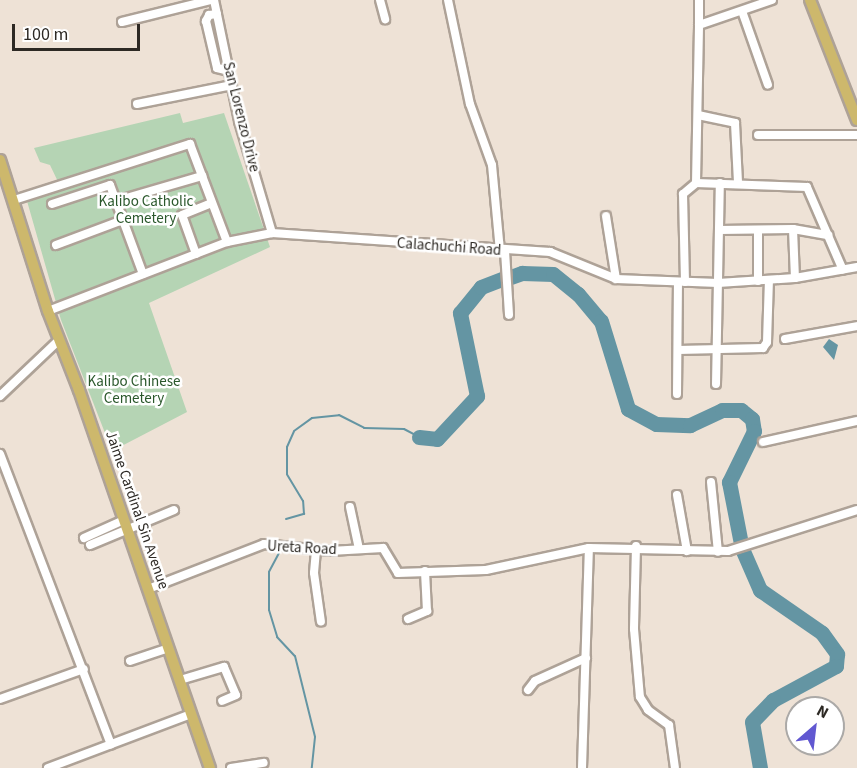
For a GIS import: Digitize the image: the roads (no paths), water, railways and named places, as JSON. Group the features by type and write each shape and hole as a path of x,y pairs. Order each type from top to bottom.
{"main road":[{"path":"810,0 857,120"},
{"name":"Jaime Cardinal Sin Avenue","path":"0,160 48,311 210,768"}],"street":[{"name":"San Lorenzo Drive","path":"213,0 232,85 272,233"},
{"path":"122,22 213,0"},
{"path":"380,0 385,19"},
{"path":"448,0 470,104 492,165 509,315"},
{"path":"696,183 699,0"},
{"path":"699,25 772,0"},
{"path":"742,11 768,85"},
{"path":"137,104 232,85"},
{"path":"698,115 735,123 738,183"},
{"path":"758,135 857,135"},
{"path":"14,200 190,144 227,242"},
{"path":"116,201 202,176"},
{"path":"677,394 682,197 687,187 696,183 804,185 809,190 843,270"},
{"path":"716,384 720,183"},
{"path":"52,204 110,185 143,274"},
{"path":"196,254 182,215 212,203"},
{"path":"606,216 616,279"},
{"path":"56,245 123,220"},
{"path":"719,230 793,229 828,235"},
{"path":"793,229 795,278"},
{"path":"758,230 758,281"},
{"name":"Calachuchi Road","path":"48,311 227,242 272,233 555,253 616,279 718,283 795,278 857,267"},
{"path":"678,350 765,345 769,280"},
{"path":"785,339 857,327"},
{"path":"0,396 59,340"},
{"path":"764,442 857,421"},
{"path":"0,454 84,669 111,745"},
{"path":"711,482 718,552"},
{"path":"677,495 687,551"},
{"path":"350,507 359,549"},
{"path":"87,541 125,524 174,510"},
{"name":"Ureta Road","path":"148,589 264,544 316,549 386,549 396,572 486,570 590,548 636,546 718,552 857,510"},
{"path":"636,546 634,629 640,697 648,710 669,725 675,768"},
{"path":"582,768 590,548"},
{"path":"316,549 314,573 321,621"},
{"path":"408,619 427,612 425,571"},
{"path":"130,661 169,648"},
{"path":"528,690 535,681 586,658"},
{"path":"180,680 220,665 226,670 240,694 222,701"},
{"path":"0,699 84,669"},
{"path":"48,768 191,714"},
{"path":"231,768 264,763"}],"water":[{"path":"829,339 838,345 834,360 823,347"}],"waterway":[{"path":"508,278 522,273 553,274 578,294 601,321 628,409 656,424 690,425 722,410 741,410 752,419 754,431 729,482 741,544"},
{"path":"419,437 437,439 477,396 460,313 481,287 504,278"},
{"path":"286,519 304,514 303,501 287,474 287,447 294,431 312,418 339,415 364,428 404,429 419,437"},
{"path":"743,551 760,590 822,633 837,654 836,666 773,700 752,722 760,768"},
{"path":"279,553 269,572 269,610 277,637 295,656 315,737 312,768"}],"park label":[{"name":"Kalibo Catholic Cemetery","path":"146,210"},
{"name":"Kalibo Chinese Cemetery","path":"134,390"}]}
